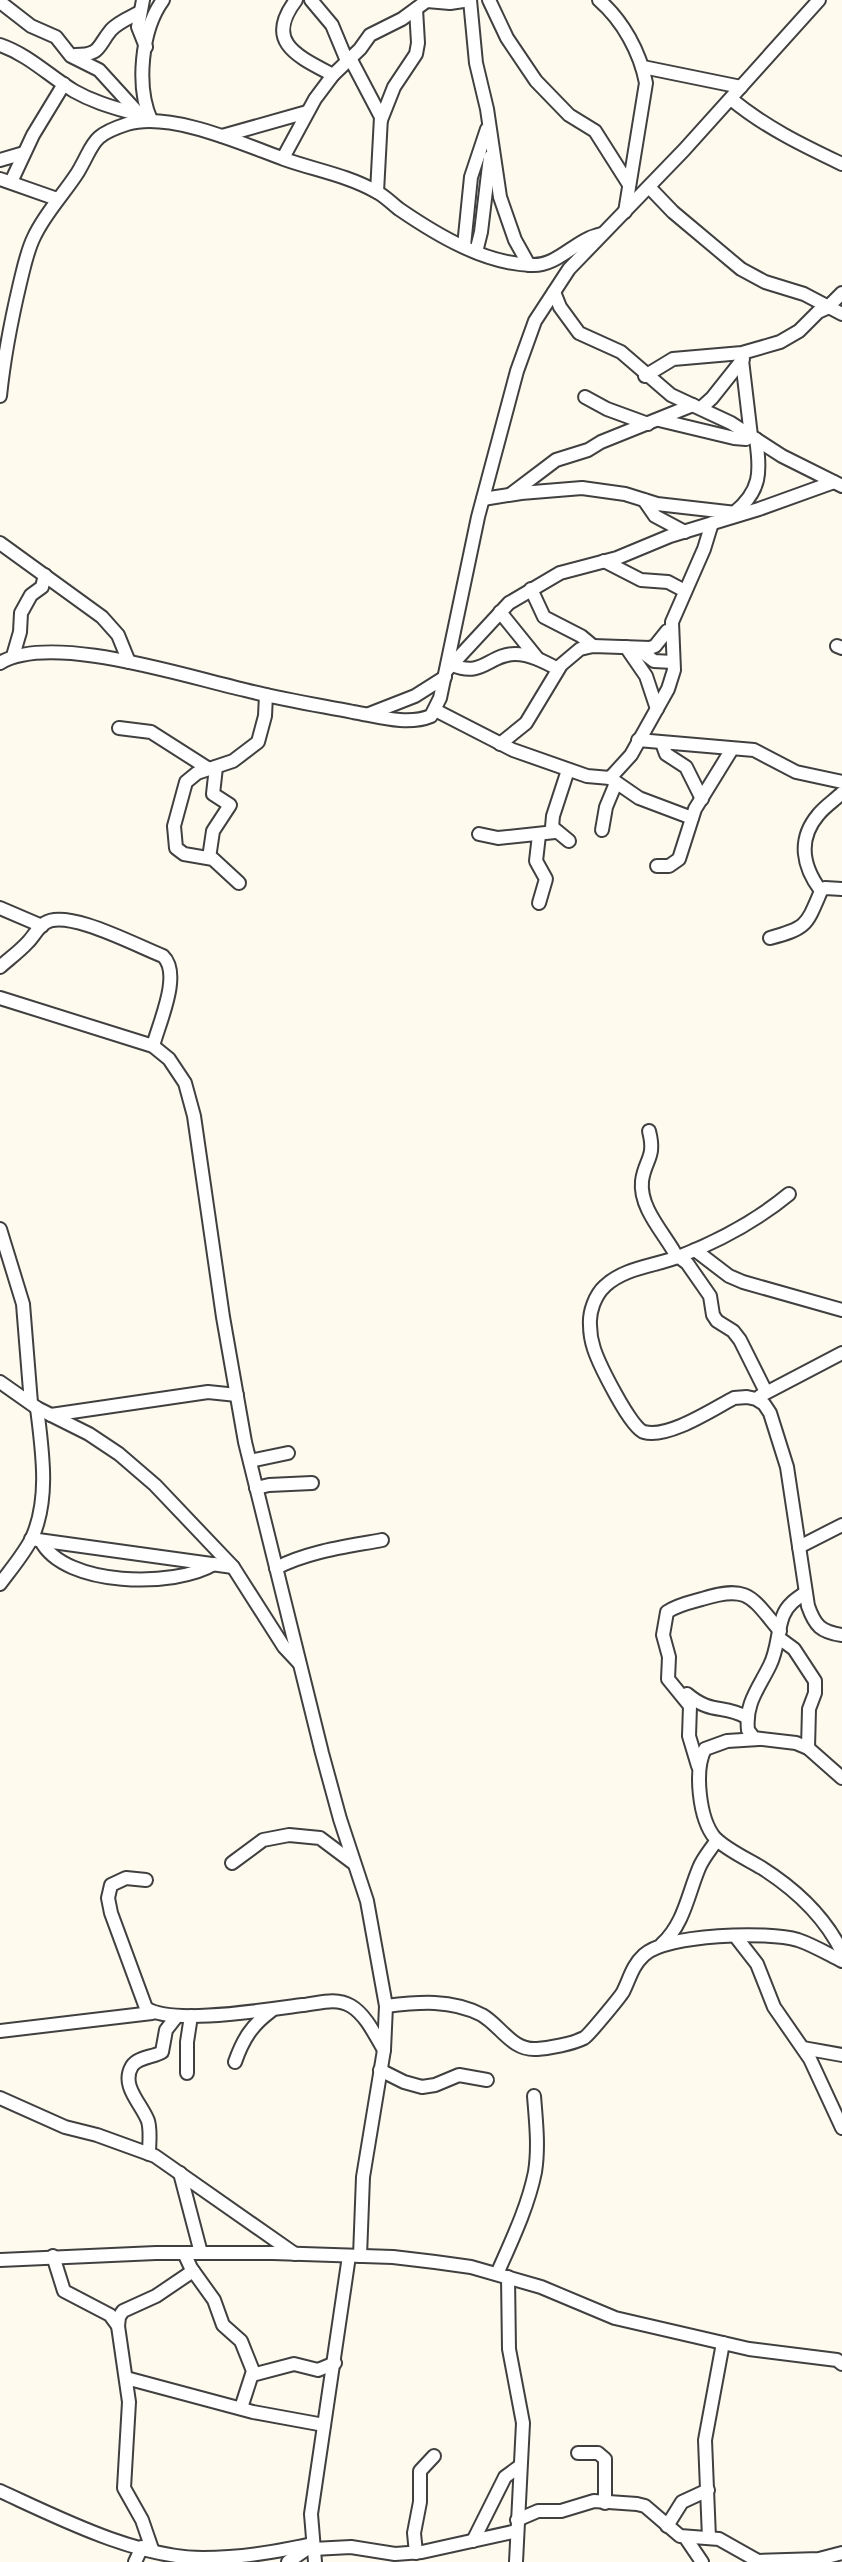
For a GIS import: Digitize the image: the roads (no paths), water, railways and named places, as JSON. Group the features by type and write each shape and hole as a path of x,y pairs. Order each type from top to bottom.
{"street":[{"path":"147,117 144,85 146,47 151,21 163,0"},
{"path":"296,0 284,20 282,36 287,46 334,74 363,83"},
{"path":"311,0 332,25 378,108 381,120 377,192"},
{"path":"283,158 307,112 334,74 370,35 421,3 470,0 476,63 505,217 529,265"},
{"path":"489,0 507,38 528,71 569,115 595,131 628,183"},
{"path":"599,0 620,23 643,67 646,83 625,212"},
{"path":"0,663 13,656 73,653 129,662 266,695 368,714 417,721 431,716 448,671 483,499 517,371 535,321 569,269 731,99 819,0"},
{"path":"0,2 31,26 56,37 71,56 99,70 147,117"},
{"path":"381,120 394,87 416,54 421,3"},
{"path":"142,6 138,27 146,47"},
{"path":"71,56 93,53 111,30 142,6"},
{"path":"0,45 100,104 222,136 350,179 377,192 439,234 470,249 529,265 550,262 581,240 604,234"},
{"path":"643,67 741,87"},
{"path":"57,199 5,180 64,84"},
{"path":"731,99 779,134 842,164"},
{"path":"222,136 307,112"},
{"path":"0,396 10,324 29,247 57,199 78,171 90,145 97,138 147,117"},
{"path":"470,249 471,177 488,126"},
{"path":"470,249 491,150"},
{"path":"0,160 24,153"},
{"path":"649,187 673,212 741,269 765,282 804,294 842,314"},
{"path":"554,292 560,307 579,333 621,352 645,376 671,395 697,406 838,484"},
{"path":"645,376 673,359 745,356 792,336 842,293"},
{"path":"510,495 556,460 588,450 712,398 745,356"},
{"path":"738,513 753,495 759,475 745,356"},
{"path":"585,397 607,409 653,422 734,438 753,438"},
{"path":"368,714 415,696 448,671 500,612 560,573 604,561 738,513 838,484"},
{"path":"483,499 582,488 625,494 657,504 738,513"},
{"path":"644,500 655,516 686,531"},
{"path":"602,830 613,781 631,755 672,679 672,622 712,523"},
{"path":"686,531 688,539 701,555"},
{"path":"0,543 102,617 118,635 129,662"},
{"path":"604,561 641,580 668,582 685,591"},
{"path":"13,656 20,632 21,613 31,595 42,587 45,575"},
{"path":"531,589 544,617 581,636 593,646"},
{"path":"500,612 538,659"},
{"path":"500,744 526,723 558,669 580,649 593,646 655,646 664,634 672,630"},
{"path":"631,647 654,661 673,662"},
{"path":"631,647 646,676 657,709"},
{"path":"448,671 476,669 515,654 538,659 558,669"},
{"path":"239,883 209,858 184,854 176,848 174,838 186,782 191,776 233,761 258,742 265,716 266,695"},
{"path":"435,710 500,744 568,770 613,781 639,798 692,818"},
{"path":"119,728 151,732 213,768"},
{"path":"638,740 754,750 796,772 842,782"},
{"path":"662,743 666,754 686,767 702,799"},
{"path":"657,866 669,866 679,859 692,818 732,749"},
{"path":"209,858 213,831 230,805 213,794 213,768"},
{"path":"568,770 552,827 569,841"},
{"path":"821,891 810,877 804,861 804,847 808,830 818,815 842,793"},
{"path":"479,834 498,838 555,832"},
{"path":"539,835 536,861 546,879 539,903"},
{"path":"770,938 789,933 806,923 825,888 842,889"},
{"path":"0,908 42,926"},
{"path":"0,967 42,926 54,920 92,926 167,960 172,981 153,1046"},
{"path":"0,998 153,1046 169,1059 185,1083 194,1116 237,1395 256,1488 340,1819 367,1901 386,2006 384,2050 311,2514 313,2550"},
{"path":"649,1131 652,1151 642,1179 651,1217 710,1296 717,1321 733,1331 740,1340 770,1413 787,1467 805,1593 814,1622 824,1633 842,1635"},
{"path":"789,1194 758,1219 695,1250 618,1277 604,1287 596,1297 589,1323 594,1350 626,1412 644,1433 666,1432 734,1398 761,1396 842,1353"},
{"path":"0,1229 23,1304 43,1481 36,1540 0,1584"},
{"path":"695,1250 729,1276 743,1282 842,1310"},
{"path":"0,1382 34,1406 89,1434 119,1454 179,1508 233,1567 284,1647 301,1665"},
{"path":"51,1415 208,1392 237,1395"},
{"path":"250,1461 288,1453"},
{"path":"256,1488 312,1483"},
{"path":"799,1547 842,1525"},
{"path":"36,1540 63,1564 88,1575 188,1575 214,1564"},
{"path":"36,1540 233,1567"},
{"path":"276,1568 294,1559 336,1547 382,1540"},
{"path":"808,1748 809,1709 815,1693 815,1681 754,1599 742,1592 708,1597 671,1609 664,1617 663,1635 669,1657 668,1679 690,1706 689,1736 698,1766 700,1794 707,1822 717,1840 782,1880 811,1907 842,1952"},
{"path":"805,1593 791,1603 783,1615 770,1666 756,1687 746,1717 748,1730 754,1738 796,1743 808,1748 842,1778"},
{"path":"674,1688 685,1692 702,1706 731,1710 746,1717"},
{"path":"698,1766 705,1749 713,1744 759,1739"},
{"path":"232,1863 263,1840 289,1835 320,1838 354,1863"},
{"path":"386,2006 423,2001 462,2008 482,2015 512,2042 527,2049 542,2049 584,2038 622,1994 632,1969 672,1933 685,1909 698,1869 717,1840"},
{"path":"146,1880 126,1878 117,1881 111,1885 108,1898 141,1998 152,2013"},
{"path":"662,1944 756,1935 797,1940 842,1961"},
{"path":"736,1937 757,1964 774,2007 803,2048 842,2128"},
{"path":"0,2031 152,2013 191,2016 339,2000 362,2015 384,2050"},
{"path":"235,2062 243,2039 251,2028 274,2009"},
{"path":"149,2154 148,2119 132,2094 131,2070 138,2061 162,2052 166,2030 177,2016"},
{"path":"187,2073 191,2016"},
{"path":"803,2048 842,2055"},
{"path":"380,2070 422,2087 459,2075 487,2080"},
{"path":"516,2562 523,2423 509,2349 502,2276 535,2171 537,2136 534,2096"},
{"path":"0,2098 65,2127 149,2154 295,2254"},
{"path":"180,2173 201,2253"},
{"path":"184,2253 214,2300 223,2325 241,2341 252,2375 241,2408"},
{"path":"0,2260 201,2253 354,2256 435,2262 541,2287 615,2318 723,2343 837,2360 842,2364"},
{"path":"53,2256 64,2291 110,2315 118,2326"},
{"path":"147,2548 142,2520 124,2488 129,2402 119,2317 123,2311 156,2296 193,2271"},
{"path":"709,2538 705,2440 723,2343"},
{"path":"252,2375 294,2364 318,2370 335,2363"},
{"path":"126,2378 241,2408 324,2425"},
{"path":"578,2453 598,2453 605,2459 605,2503"},
{"path":"408,2556 420,2502 420,2471 434,2456"},
{"path":"473,2541 505,2477 520,2466"},
{"path":"667,2526 682,2502 708,2490"},
{"path":"0,2491 98,2535 202,2558 262,2557 351,2547 408,2556 473,2541 517,2526 541,2510 561,2511 594,2501 645,2506 685,2537 702,2562"},
{"path":"685,2537 728,2543 758,2561 813,2560 842,2553"},
{"path":"135,2562 147,2548"},
{"path":"288,2562 313,2550"}]}
